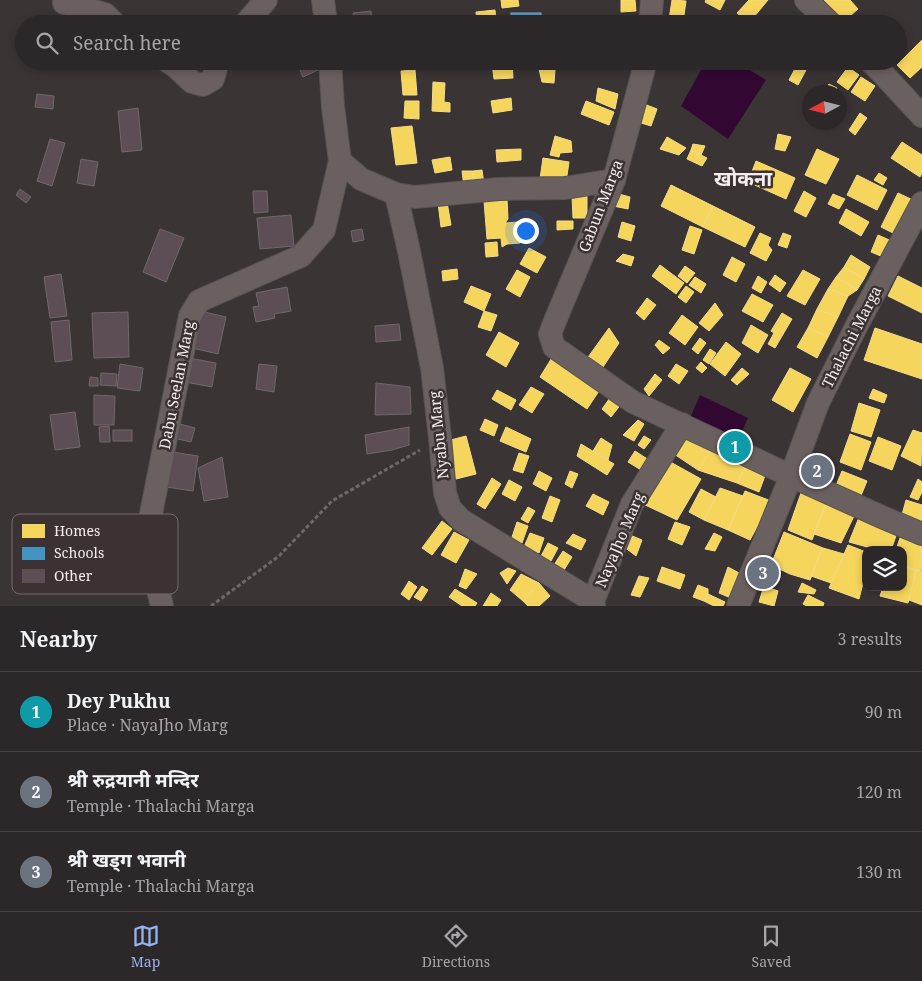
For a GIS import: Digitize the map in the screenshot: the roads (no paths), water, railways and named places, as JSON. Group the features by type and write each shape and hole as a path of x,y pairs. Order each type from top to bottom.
{"street":[{"path":"253,15 266,0"},
{"path":"322,0 324,15"},
{"path":"651,15 652,0"},
{"path":"806,0 822,15"},
{"path":"64,3 106,15"},
{"path":"180,70 192,82 203,85 213,79 216,70"},
{"name":"Dabu Seelan Marg","path":"151,514 190,316 199,301 301,256 324,230 340,161 331,70"},
{"name":"Gabun Marga","path":"644,70 614,180 550,334 554,347 633,402 682,424"},
{"path":"879,70 922,116"},
{"path":"340,161 361,179 396,194 415,197 499,189 565,188 614,180"},
{"name":"Nyabu Marg","path":"396,194 432,368 445,493 450,508 461,520 594,604"},
{"name":"Thalachi Marga","path":"738,606 791,476 818,403 861,317 922,203"},
{"path":"682,424 791,476 922,534"},
{"name":"NayaJho Marg","path":"594,604 632,504 682,424"}],"place":[{"name":"Dey Pukhu","path":"735,447"},
{"name":"श्री रुद्रयानी मन्दिर","path":"817,471"},
{"name":"श्री खड्ग भवानी","path":"763,573"}],"district":[{"name":"खोकना","path":"743,179"}]}
